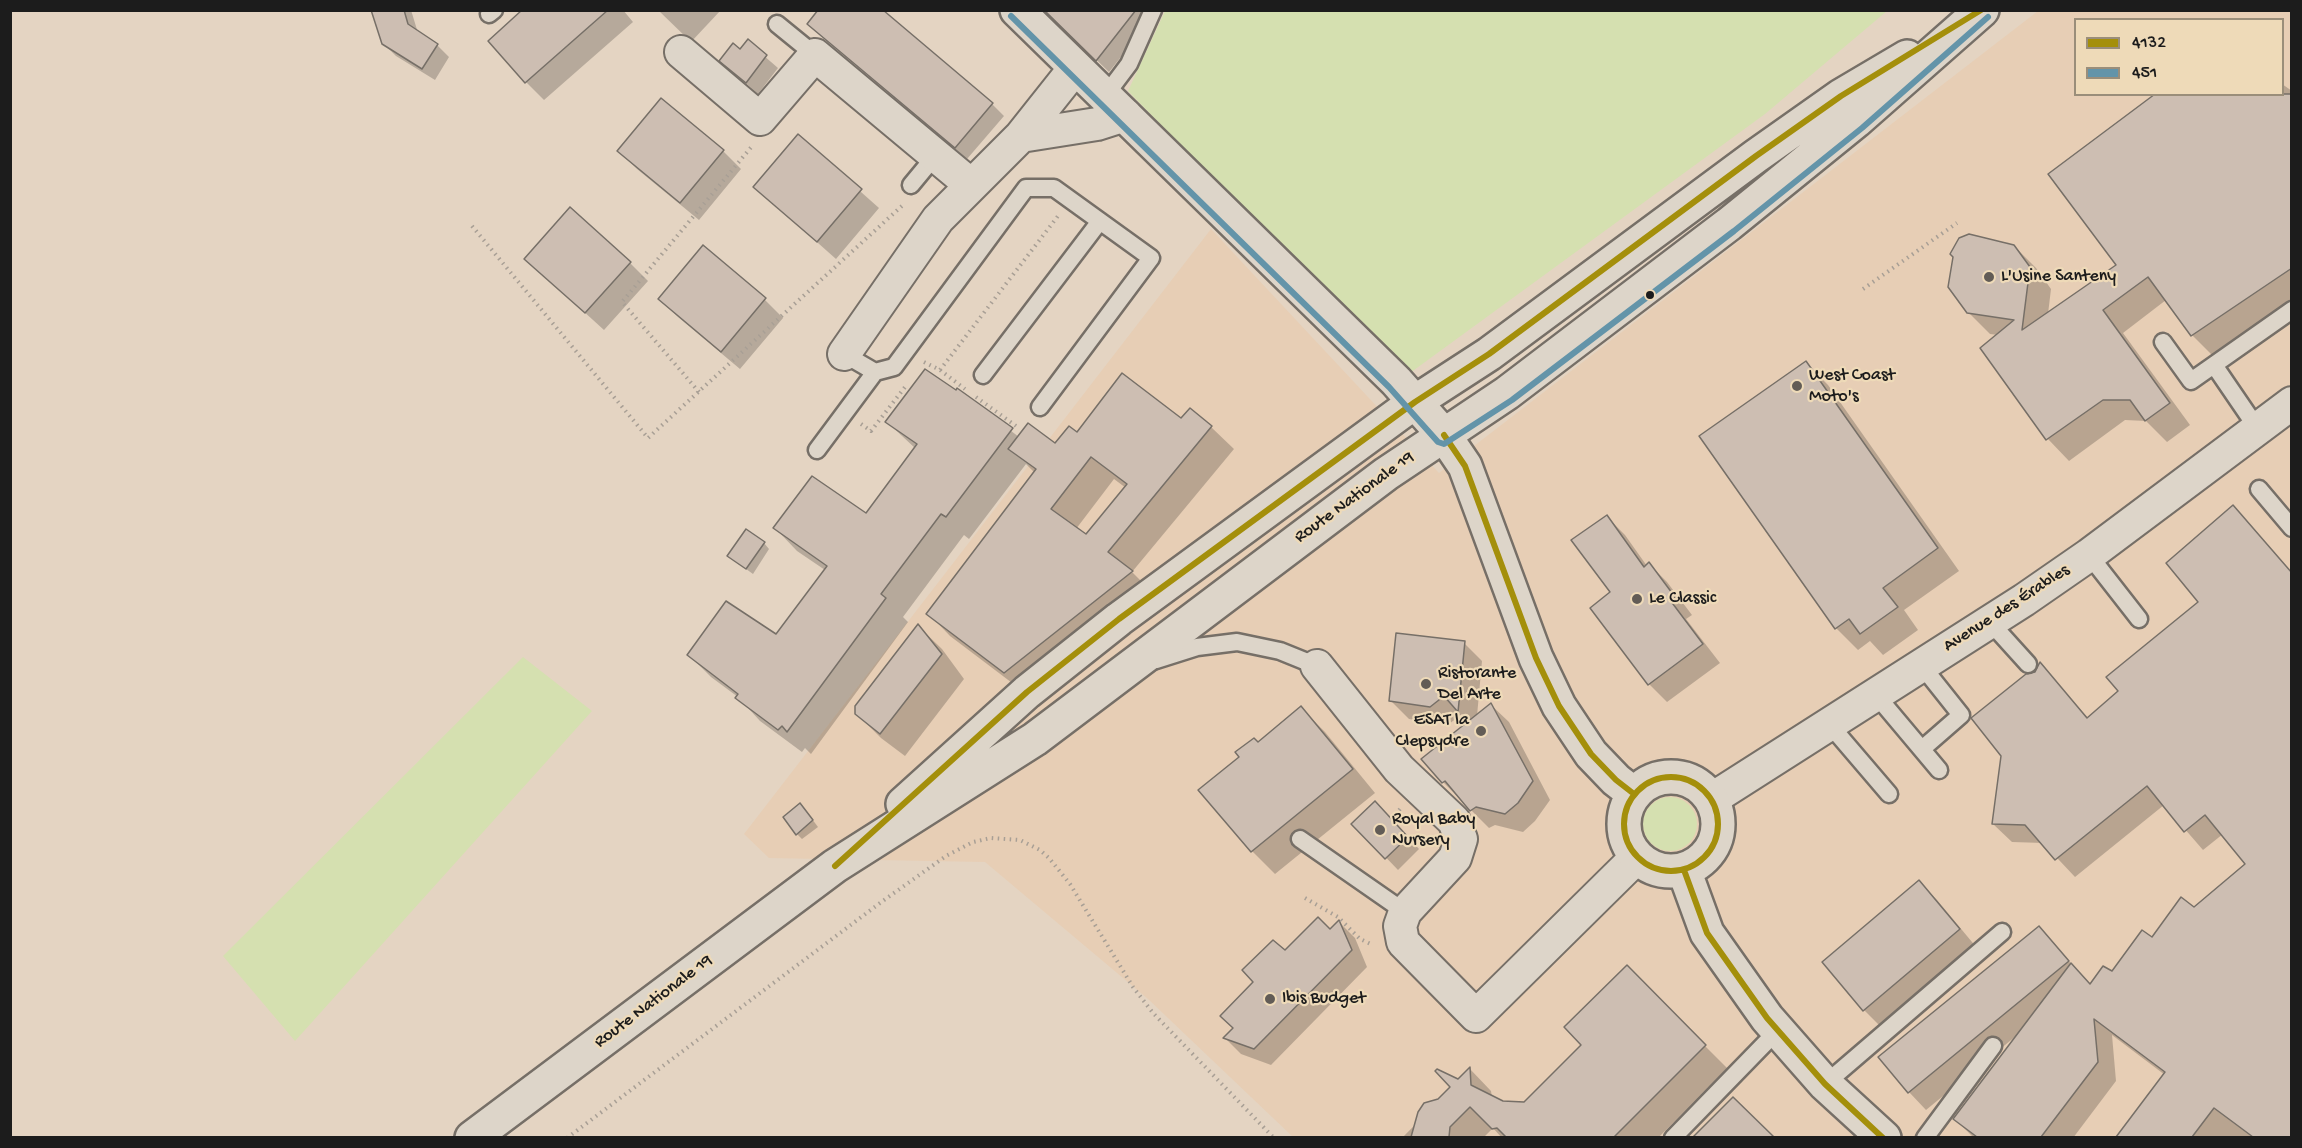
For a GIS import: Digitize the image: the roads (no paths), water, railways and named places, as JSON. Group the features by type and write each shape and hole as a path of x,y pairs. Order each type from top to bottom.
{"main road":[{"path":"1017,10 1387,372 1444,435 1465,466 1536,658 1559,706 1592,754 1616,780 1634,794"},
{"name":"Route Nationale 19","path":"835,866 1036,684 1119,619 1415,402 1490,354 1756,156 1841,96 1977,15"},
{"name":"Route Nationale 19","path":"472,1137 835,866 1035,739 1386,474 1507,393 1729,224 1856,121 1977,15"},
{"path":"1674,776 1702,787 1712,799 1717,812 1716,841 1698,864 1671,872 1659,870 1637,857 1629,846 1624,833 1625,813 1634,794 1645,784 1659,778 1674,776"},
{"path":"1684,870 1707,933 1778,1030 1825,1084 1884,1137"}],"street":[{"path":"681,51 760,119 815,55 970,185"},
{"path":"844,354 938,219 1021,136 1075,68"},
{"path":"1021,136 1097,124 1115,105"},
{"name":"Avenue des Érables","path":"1712,799 1990,622 2089,555 2280,418"},
{"path":"1317,666 1399,769 1454,821 1461,838 1455,858 1405,912 1400,926 1403,942 1476,1016 1637,857"}],"lane":[{"path":"1115,105 1129,64 1153,10"},
{"path":"777,24 815,55"},
{"path":"911,185 935,156"},
{"path":"817,450 874,372 894,367 1026,188 1054,188 1151,258 1040,407"},
{"path":"983,375 1100,221"},
{"path":"2163,342 2191,381 2292,310"},
{"path":"844,354 874,372"},
{"path":"2214,365 2280,418"},
{"path":"2259,489 2292,528"},
{"path":"2089,555 2139,620"},
{"path":"1990,622 2028,664"},
{"path":"1130,668 1197,647 1237,642 1280,651 1317,666"},
{"path":"1922,666 1961,715 1922,749"},
{"path":"1876,695 1939,770"},
{"path":"1830,725 1889,794"},
{"path":"1300,839 1405,912"},
{"path":"1825,1084 2002,932"},
{"path":"1673,1137 1778,1030"},
{"path":"1925,1137 1993,1046"}],"place":[{"name":"L'Usine Santeny","path":"1989,277"},
{"name":"West Coast Moto's","path":"1797,386"},
{"name":"Le Classic","path":"1637,599"},
{"name":"Ristorante Del Arte","path":"1426,684"},
{"name":"ESAT la Clepsydre","path":"1481,731"},
{"name":"Royal Baby Nursery","path":"1380,830"},
{"name":"Ibis Budget","path":"1270,999"}]}
